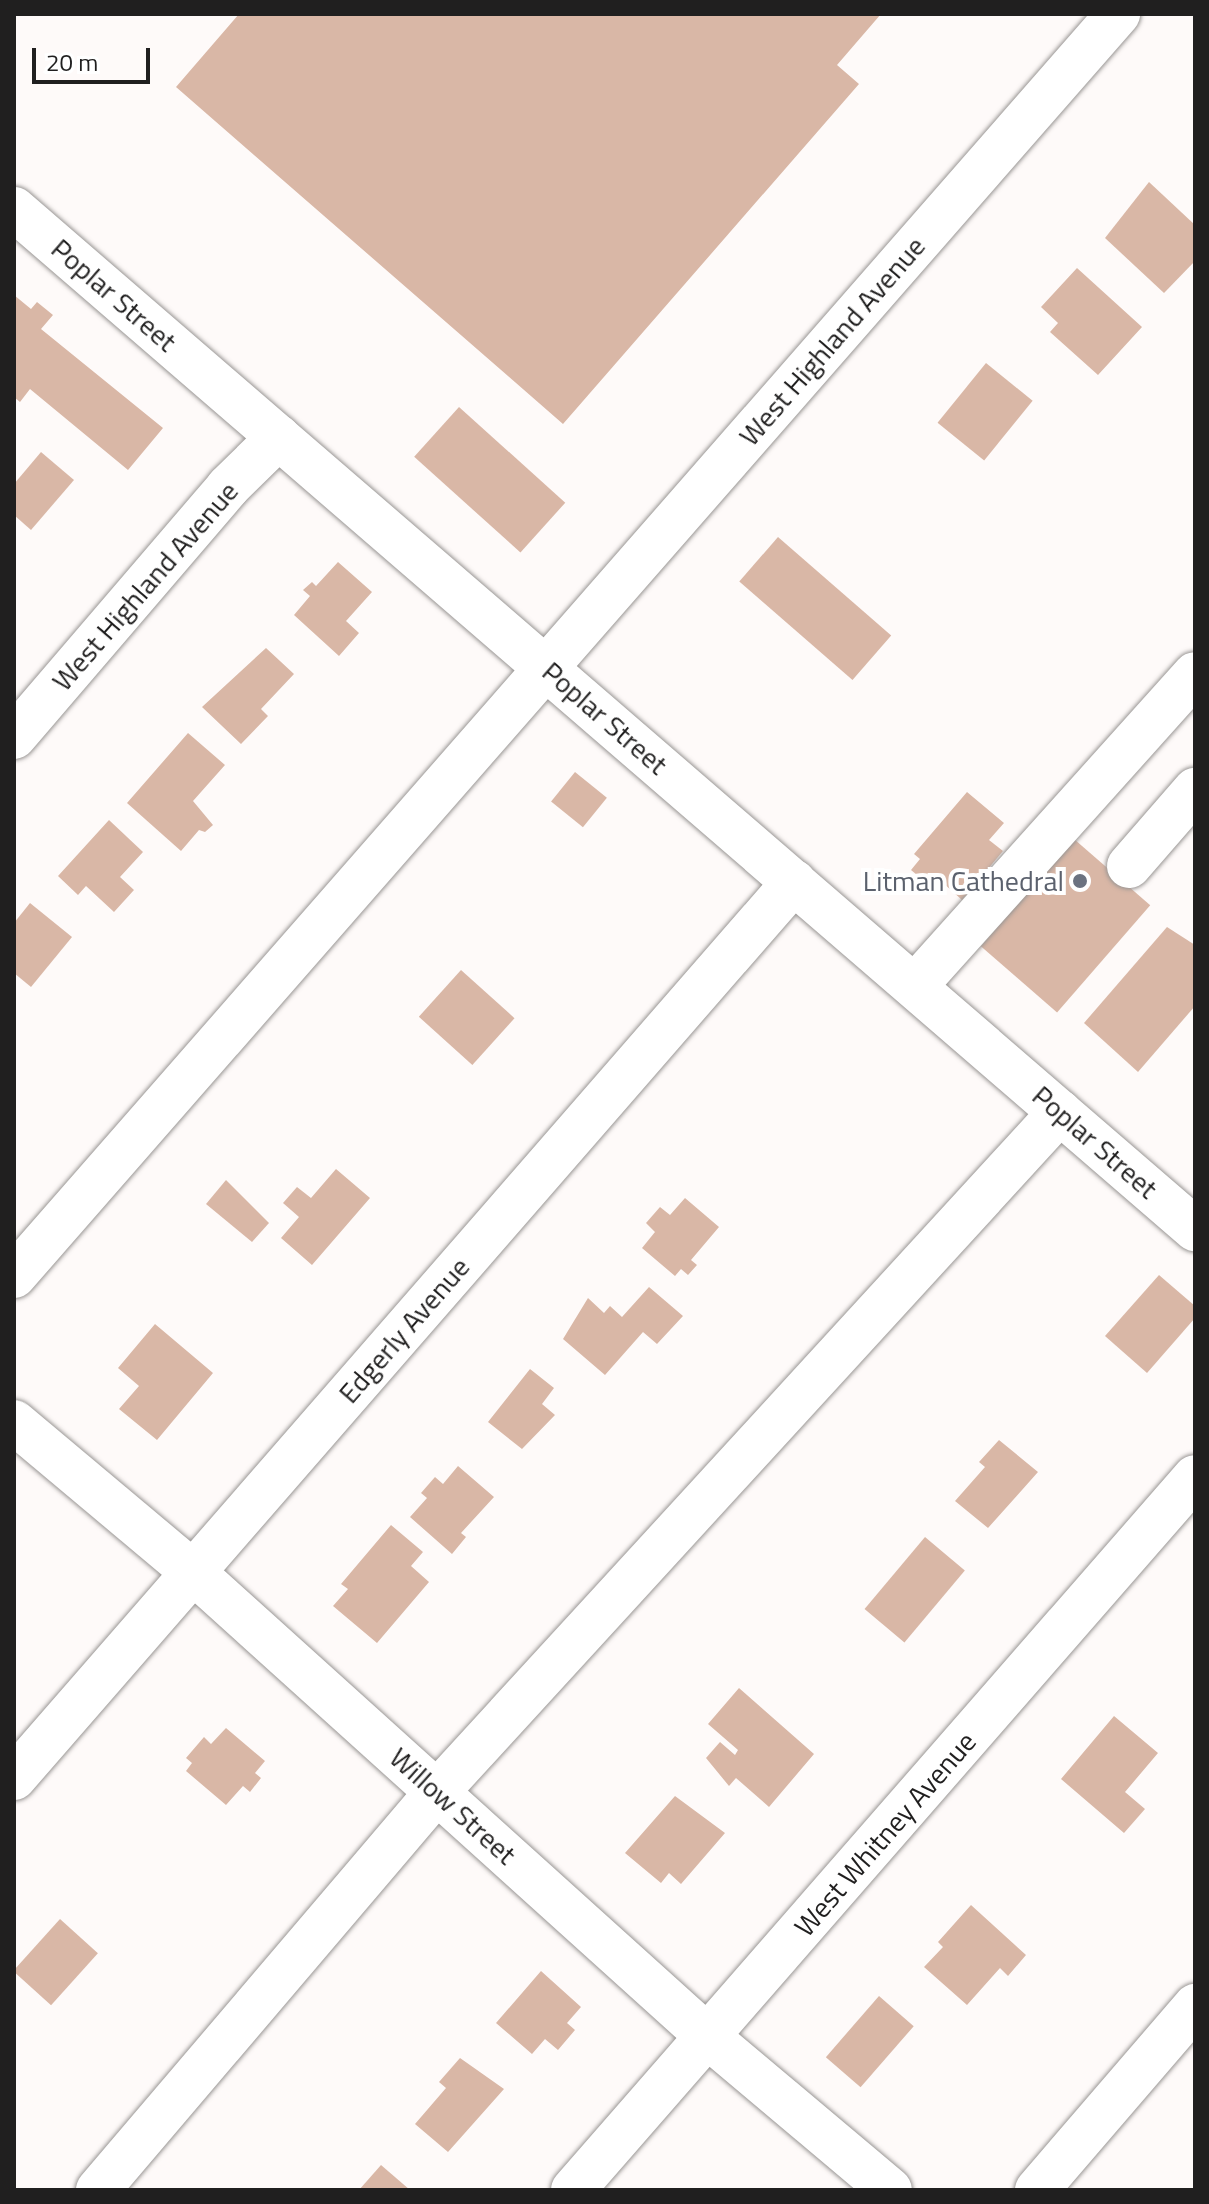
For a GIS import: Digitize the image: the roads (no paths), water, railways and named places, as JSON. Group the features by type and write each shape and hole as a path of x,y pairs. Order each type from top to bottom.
{"street":[{"name":"West Highland Avenue","path":"14,1276 1118,14"},
{"name":"Poplar Street","path":"20,225 279,437 1195,1229"},
{"name":"West Highland Avenue","path":"14,737 228,487 279,437"},
{"path":"915,986 1195,674"},
{"path":"1129,866 1195,790"},
{"name":"Edgerly Avenue","path":"14,1778 794,882"},
{"path":"98,2190 437,1792 1060,1112"},
{"name":"Willow Street","path":"14,1422 193,1572 707,2036 890,2190"},
{"name":"West Whitney Avenue","path":"573,2190 1195,1477"},
{"path":"1037,2190 1195,2006"}],"place":[{"name":"Litman Cathedral","path":"1080,881"}]}
